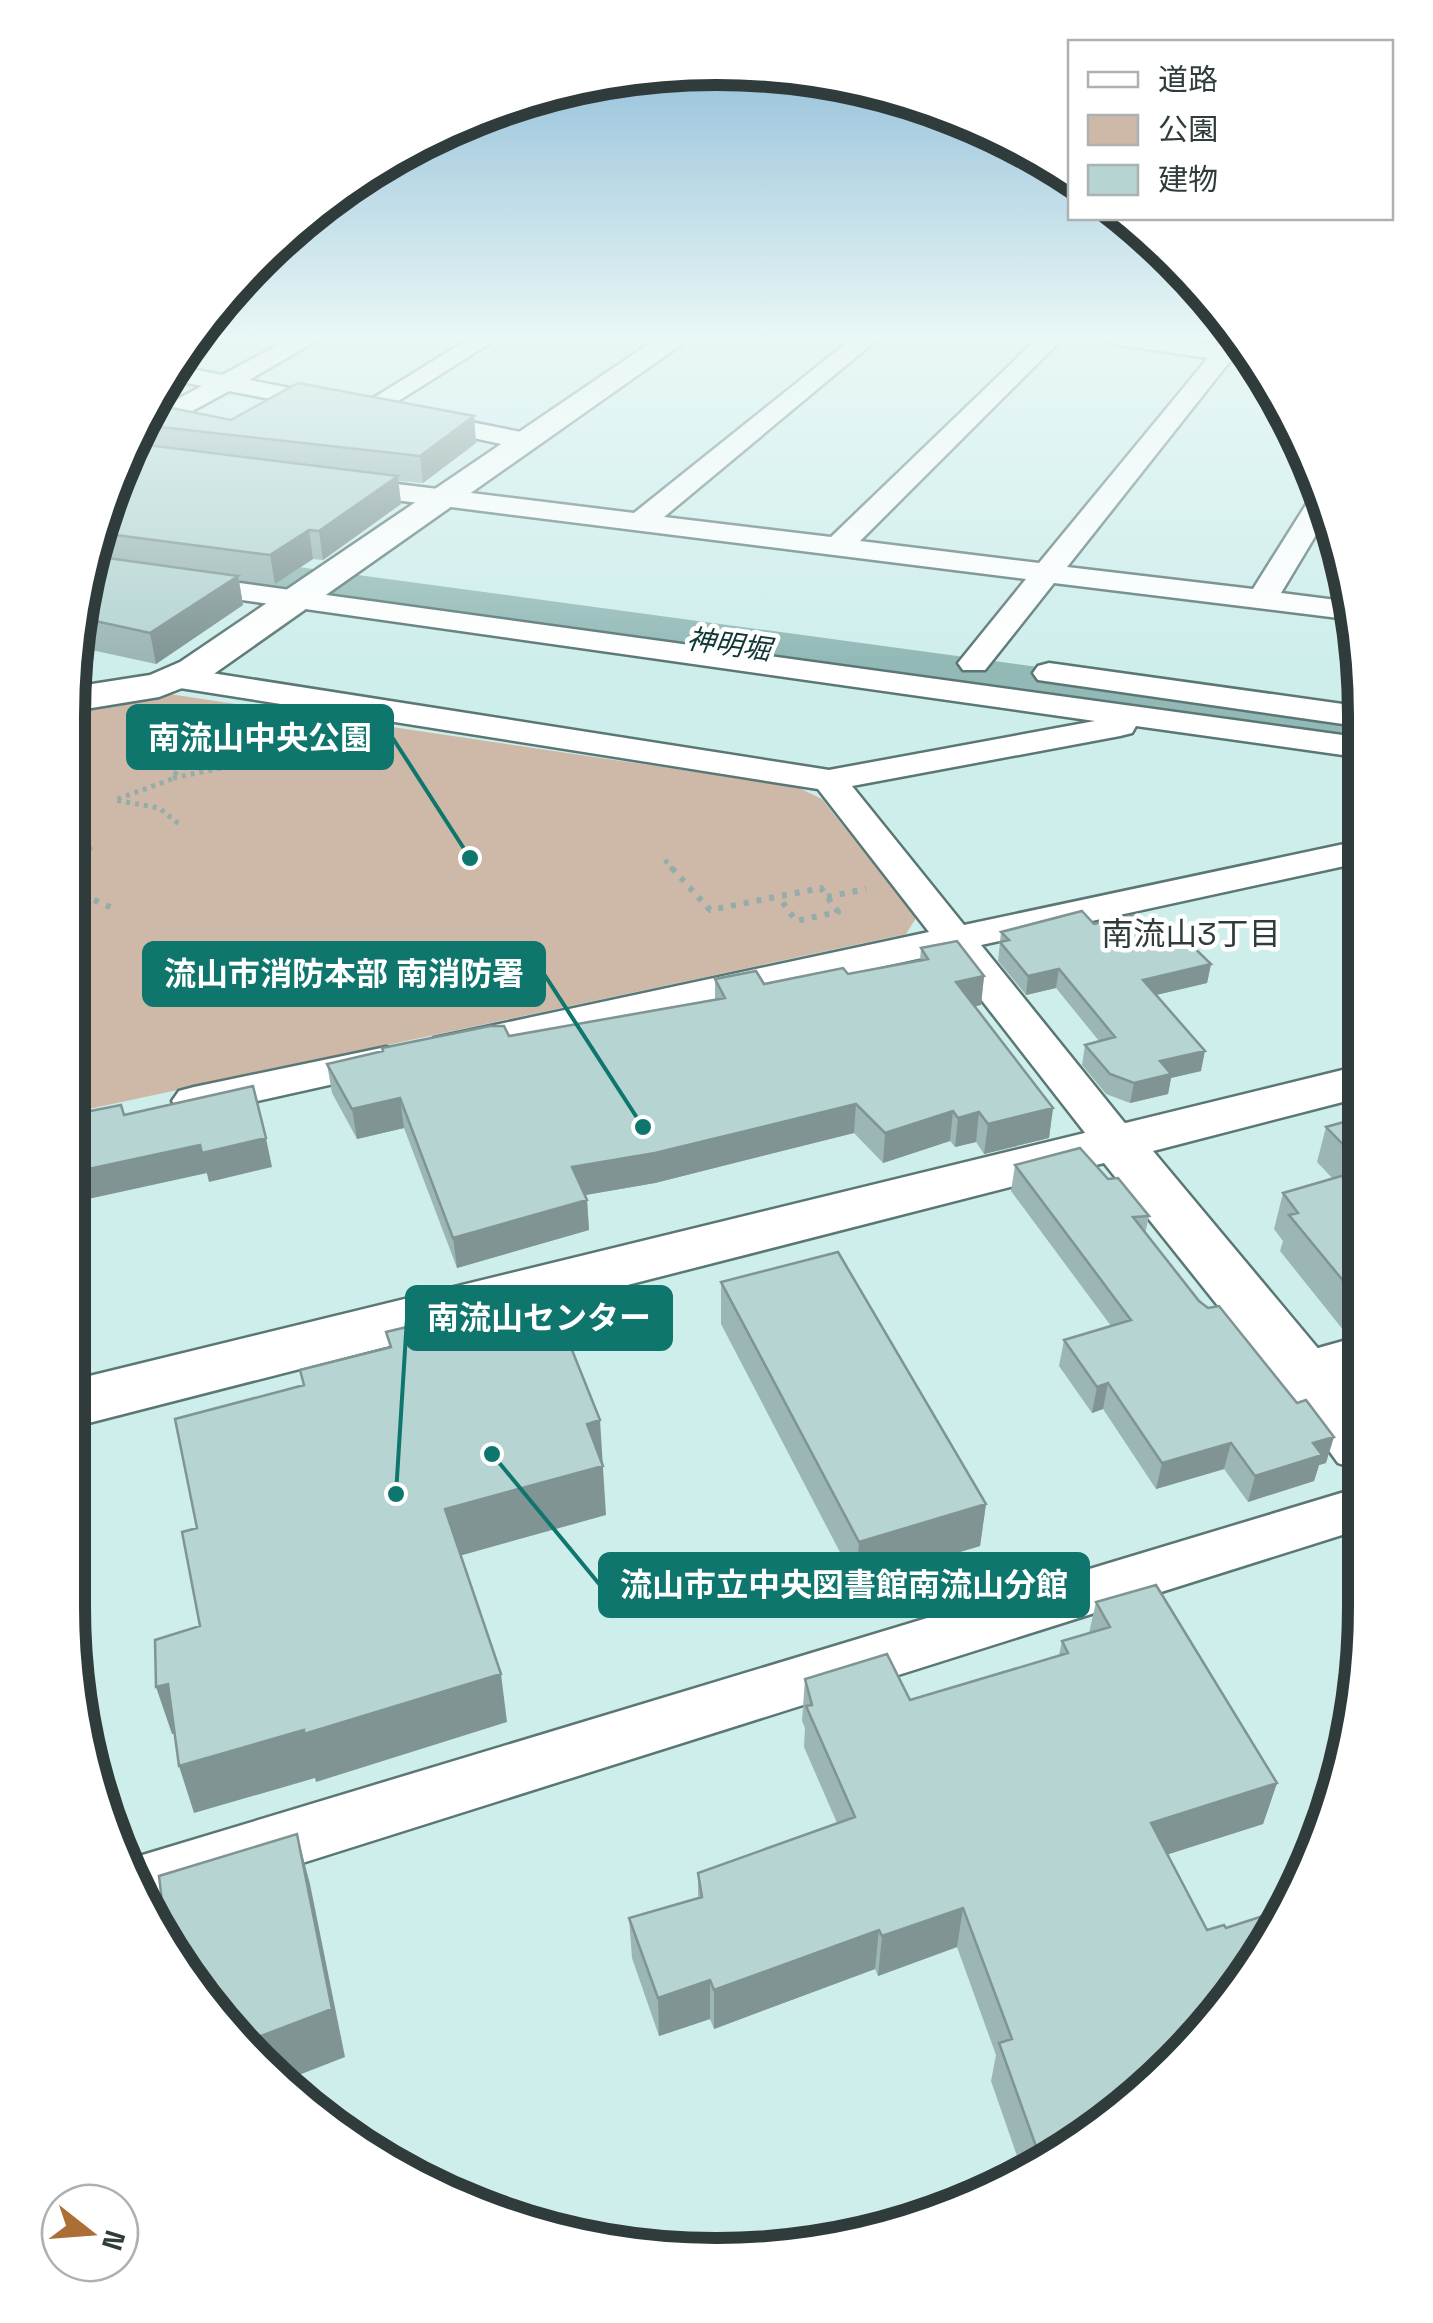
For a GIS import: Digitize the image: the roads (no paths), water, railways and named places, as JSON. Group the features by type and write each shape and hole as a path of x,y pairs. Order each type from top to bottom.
{"street":[{"path":"180,678 520,445"},
{"path":"640,522 734,445"},
{"path":"839,546 942,445"},
{"path":"974,663 1150,445"},
{"path":"301,480 1339,609"},
{"path":"1262,600 1314,515"},
{"path":"174,554 312,588 1348,746"},
{"path":"143,579 312,588 897,652"},
{"path":"935,658 1348,714"},
{"path":"85,696 180,678 829,780 1137,723 1140,717"},
{"path":"829,780 1348,1429"},
{"path":"166,1107 1348,855"},
{"path":"85,1400 1348,1085"},
{"path":"1304,1370 1348,1358"},
{"path":"148,1882 1348,1512"}],"waterway":[{"name":"神明堀","path":"151,565 1348,730"}],"place":[{"name":"南流山中央公園","path":"470,858"},
{"name":"流山市消防本部 南消防署","path":"643,1127"},
{"name":"流山市立中央図書館南流山分館","path":"492,1454"},
{"name":"南流山センター","path":"396,1494"}],"district":[{"name":"南流山3丁目","path":"1191,934"}]}
